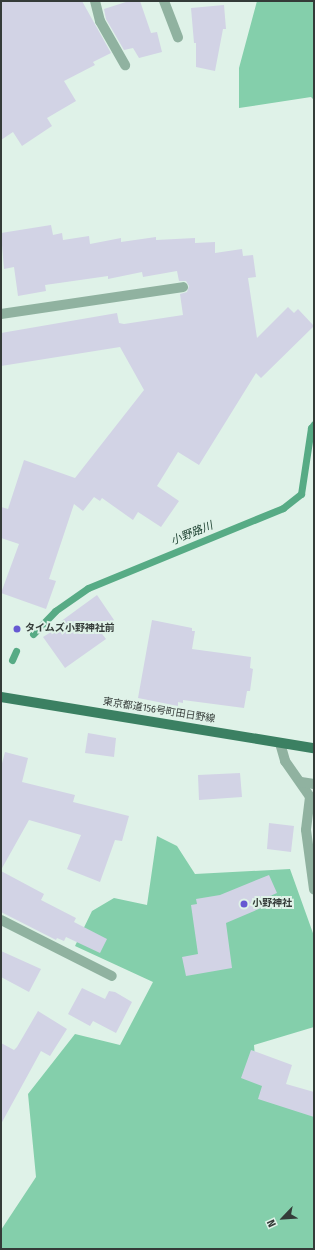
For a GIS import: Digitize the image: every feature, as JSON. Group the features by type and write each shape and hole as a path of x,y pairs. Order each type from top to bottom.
{"main road":[{"name":"東京都道156号町田日野線","path":"1,697 314,748"}],"street":[{"path":"95,1 100,21 125,65"},
{"path":"164,1 178,37"},
{"path":"1,314 183,287"},
{"path":"280,743 285,761 312,800 306,830 314,889"},
{"path":"300,782 314,784"},
{"path":"1,920 112,976"}],"green space":[{"path":"257,1 314,1 314,100 311,97 239,108 239,68"},
{"path":"157,836 177,846 195,874 290,869 314,936 314,1027 254,1045 257,1083 314,1093 314,1249 1,1249 1,1230 36,1177 28,1094 75,1034 120,1045 153,982 75,946 92,911 114,898 147,905"}],"building":[{"path":"1,1 82,1 111,53 93,62 95,65 64,81 76,101 47,118 52,126 22,146 13,132 1,140"},
{"path":"129,1 140,1 151,33 157,32 162,52 139,58 133,48 124,50 106,19 104,9"},
{"path":"224,5 226,29 223,29 215,71 196,67 196,43 194,43 191,8"},
{"path":"51,225 53,235 62,233 63,240 89,236 90,244 121,238 121,242 156,237 156,240 195,238 195,243 215,242 215,253 242,249 243,256 253,255 256,277 248,278 257,338 288,307 294,313 298,309 314,326 261,378 256,373 199,465 178,452 157,486 179,501 161,527 138,512 133,520 102,498 100,501 94,497 83,511 74,504 49,579 56,581 46,609 1,593 19,544 1,538 1,507 8,509 24,460 75,478 144,390 120,347 1,366 1,333 117,313 119,323 124,324 183,315 180,294 187,292 189,286 186,281 179,281 177,271 143,277 142,272 108,279 108,276 45,285 46,291 18,296 14,267 4,269 1,233"},
{"path":"97,595 114,620 99,630 106,639 65,668 43,637 51,632 49,630"},
{"path":"152,620 192,628 192,631 195,631 192,649 251,657 250,668 253,669 250,691 247,691 244,708 183,700 183,703 178,702 178,706 138,698"},
{"path":"88,733 116,738 114,757 85,753"},
{"path":"5,752 28,758 22,782 75,795 73,802 129,816 122,841 115,840 100,882 67,869 81,835 29,820 1,870 1,767"},
{"path":"240,773 242,797 199,800 198,775"},
{"path":"269,823 294,826 291,852 267,849"},
{"path":"1,871 44,894 41,900 76,918 74,922 107,939 100,953 66,937 64,941 57,938 56,940 1,912"},
{"path":"269,875 277,893 270,896 273,903 226,923 232,968 186,976 182,957 198,954 191,905 197,904 196,899 220,895"},
{"path":"1,951 41,969 29,992 1,977"},
{"path":"82,988 105,999 109,991 115,992 132,1002 116,1033 93,1021 90,1026 68,1014"},
{"path":"38,1011 67,1029 50,1056 41,1051 1,1124 1,1043 14,1050"},
{"path":"251,1050 292,1065 286,1084 314,1092 314,1117 258,1099 262,1086 241,1078"}],"waterway":[{"name":"小野路川","path":"33,634 55,611 88,588 283,508 301,494 311,428 314,424"},
{"name":"小野路川","path":"12,660 16,651"}],"place":[{"name":"タイムズ小野神社前","path":"17,629"},
{"name":"小野神社","path":"244,904"}]}
